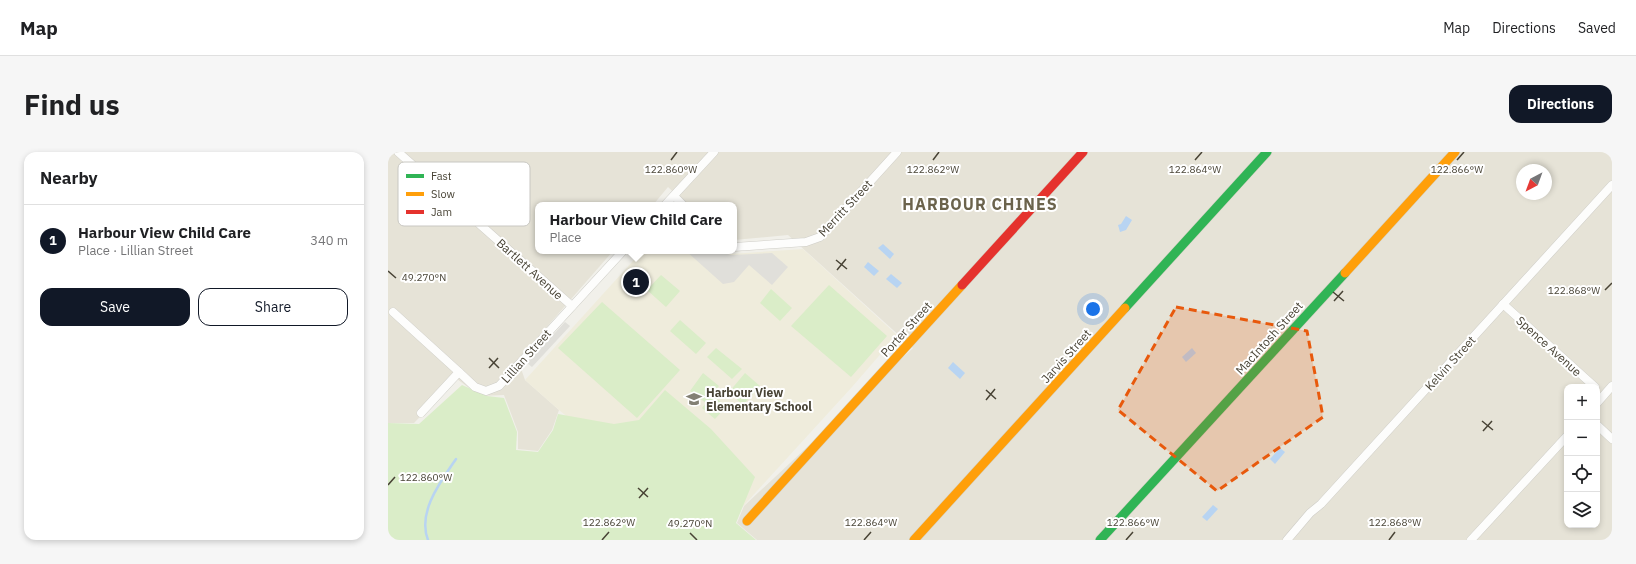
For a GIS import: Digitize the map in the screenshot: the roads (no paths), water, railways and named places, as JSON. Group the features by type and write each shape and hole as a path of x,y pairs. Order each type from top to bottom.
{"street":[{"name":"Bartlett Avenue","path":"398,152 409,162"},
{"path":"668,202 714,152"},
{"name":"Merritt Street","path":"737,247 806,242 820,237 897,152"},
{"name":"Porter Street","path":"747,521 1083,152"},
{"name":"Jarvis Street","path":"914,540 1268,152"},
{"name":"MacIntosh Street","path":"1100,540 1455,152"},
{"name":"Kelvin Street","path":"1287,540 1310,512 1321,504 1612,185"},
{"path":"674,196 680,202"},
{"name":"Bartlett Avenue","path":"482,226 572,306"},
{"name":"Lillian Street","path":"392,312 475,387 486,391 499,386 620,254"},
{"name":"Spence Avenue","path":"1504,304 1592,384"},
{"path":"421,413 459,372"},
{"path":"1600,400 1612,386"},
{"name":"Spence Avenue","path":"1600,392 1604,395"},
{"path":"1600,428 1612,439"},
{"path":"1471,540 1564,439"}],"water":[{"path":"1126,216 1132,220 1126,230 1120,232 1118,225 1121,224"},
{"path":"883,244 894,254 890,259 878,248"},
{"path":"868,262 879,271 874,276 864,267"},
{"path":"891,274 902,283 897,288 886,279"},
{"path":"1192,348 1196,353 1186,362 1182,357"},
{"path":"953,362 965,373 960,379 948,368"},
{"path":"1280,448 1285,452 1275,464 1270,459"},
{"path":"1213,505 1218,509 1207,521 1202,517"}],"waterway":[{"path":"428,540 425,529 428,508 432,497 456,459"}],"place":[{"name":"Harbour View Child Care","path":"636,282"},
{"name":"Harbour View Elementary School","path":"694,399"}],"district":[{"name":"HARBOUR CHINES","path":"980,204"}]}
